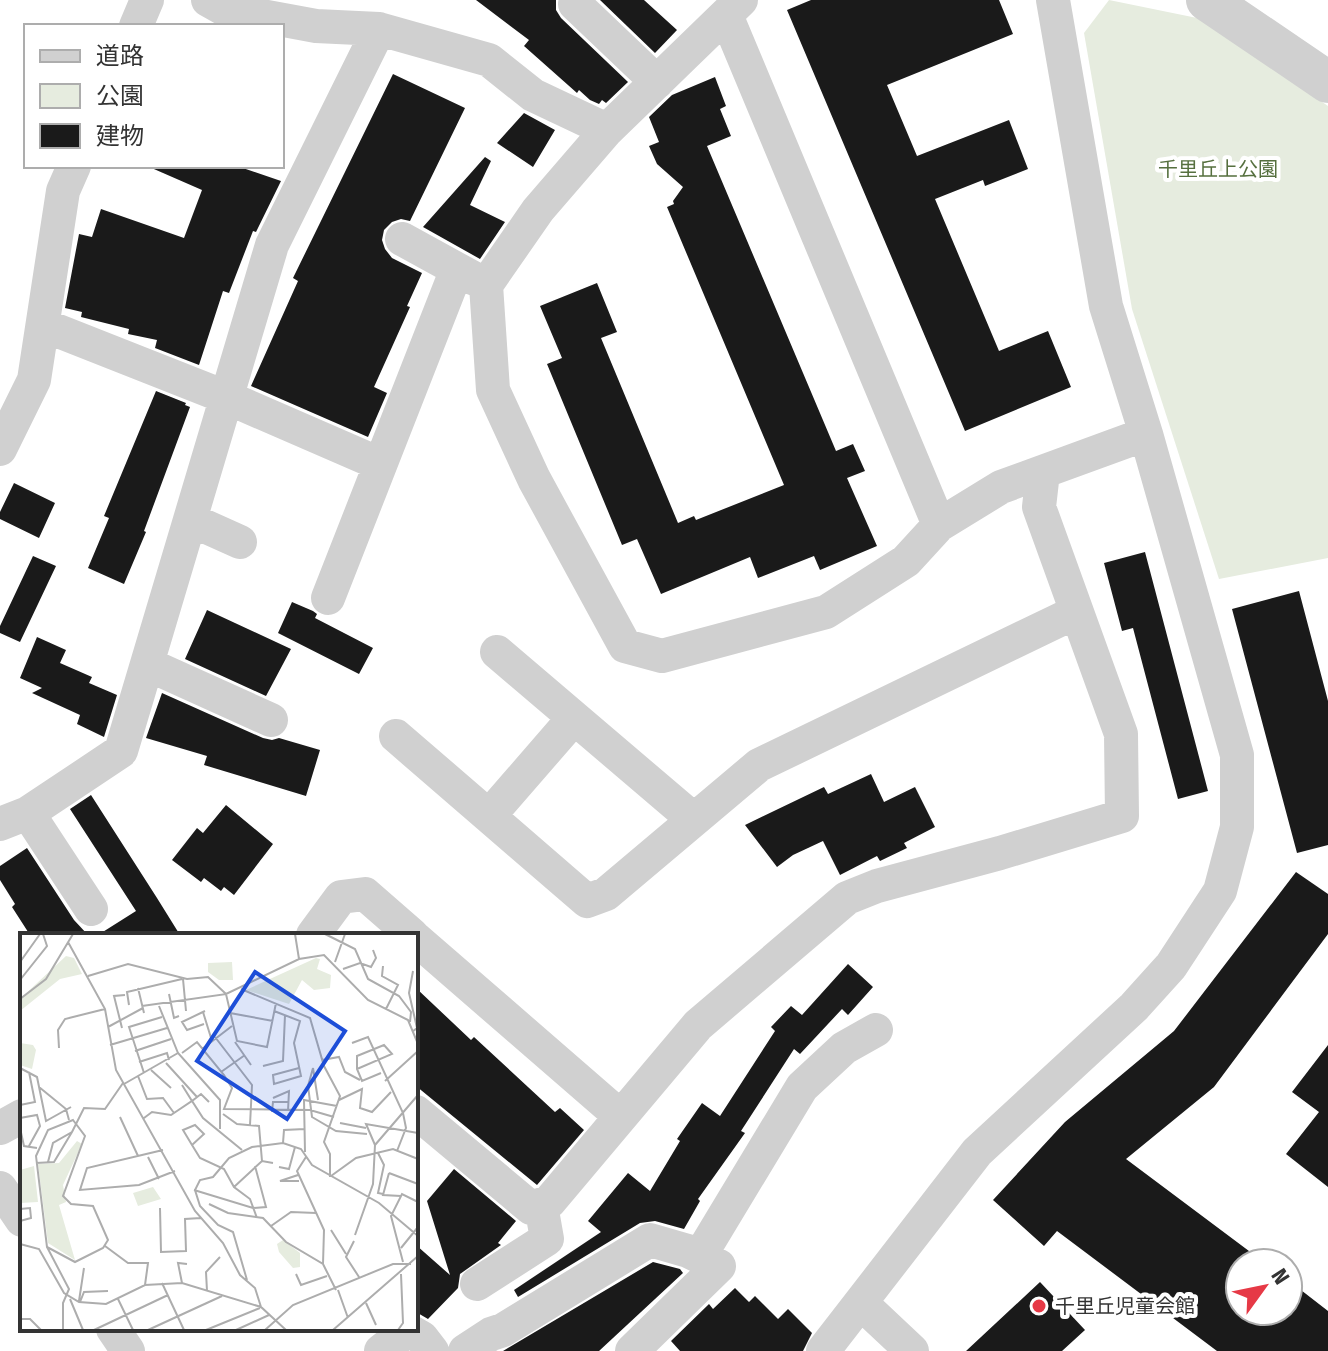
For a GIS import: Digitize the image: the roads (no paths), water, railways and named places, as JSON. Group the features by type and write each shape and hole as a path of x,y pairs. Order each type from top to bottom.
{"street":[{"path":"137,24 147,0"},
{"path":"208,0 224,9 323,13 489,60 533,95 607,130"},
{"path":"823,1351 977,1152 1134,1007 1171,966 1220,891 1237,827 1237,755 1146,434 1106,306 1053,0"},
{"path":"1207,0 1328,82"},
{"path":"575,4 657,82"},
{"path":"939,525 734,8 607,130 538,210 486,285 493,390 534,479 625,646 662,656 826,612 906,561 939,525 1001,487 1146,434"},
{"path":"91,909 14,818 121,751 272,245 379,29"},
{"path":"0,449 34,380 63,191 73,168"},
{"path":"402,239 486,285"},
{"path":"328,598 457,269"},
{"path":"43,325 228,398 380,464"},
{"path":"418,1114 531,1208 549,1202 698,1025 847,898 877,886 1122,816 1121,734 1039,507 1043,472"},
{"path":"191,520 240,542"},
{"path":"396,736 587,901 606,894 759,765 890,684 1076,612"},
{"path":"497,652 693,819"},
{"path":"147,664 271,720"},
{"path":"489,816 574,718"},
{"path":"314,933 341,897 365,894 409,933"},
{"path":"418,940 620,1116"},
{"path":"700,1256 802,1087 844,1048 876,1030"},
{"path":"0,1128 20,1117"},
{"path":"0,1188 20,1217"},
{"path":"477,1284 547,1239 541,1205"},
{"path":"465,1351 650,1240 700,1256 719,1266 632,1351"},
{"path":"862,1304 912,1351"},
{"path":"114,1331 128,1351"},
{"path":"381,1351 415,1337"}],"place":[{"name":"千里丘児童会館","path":"1039,1306"}],"park label":[{"name":"千里丘上公園","path":"1218,169"}]}
